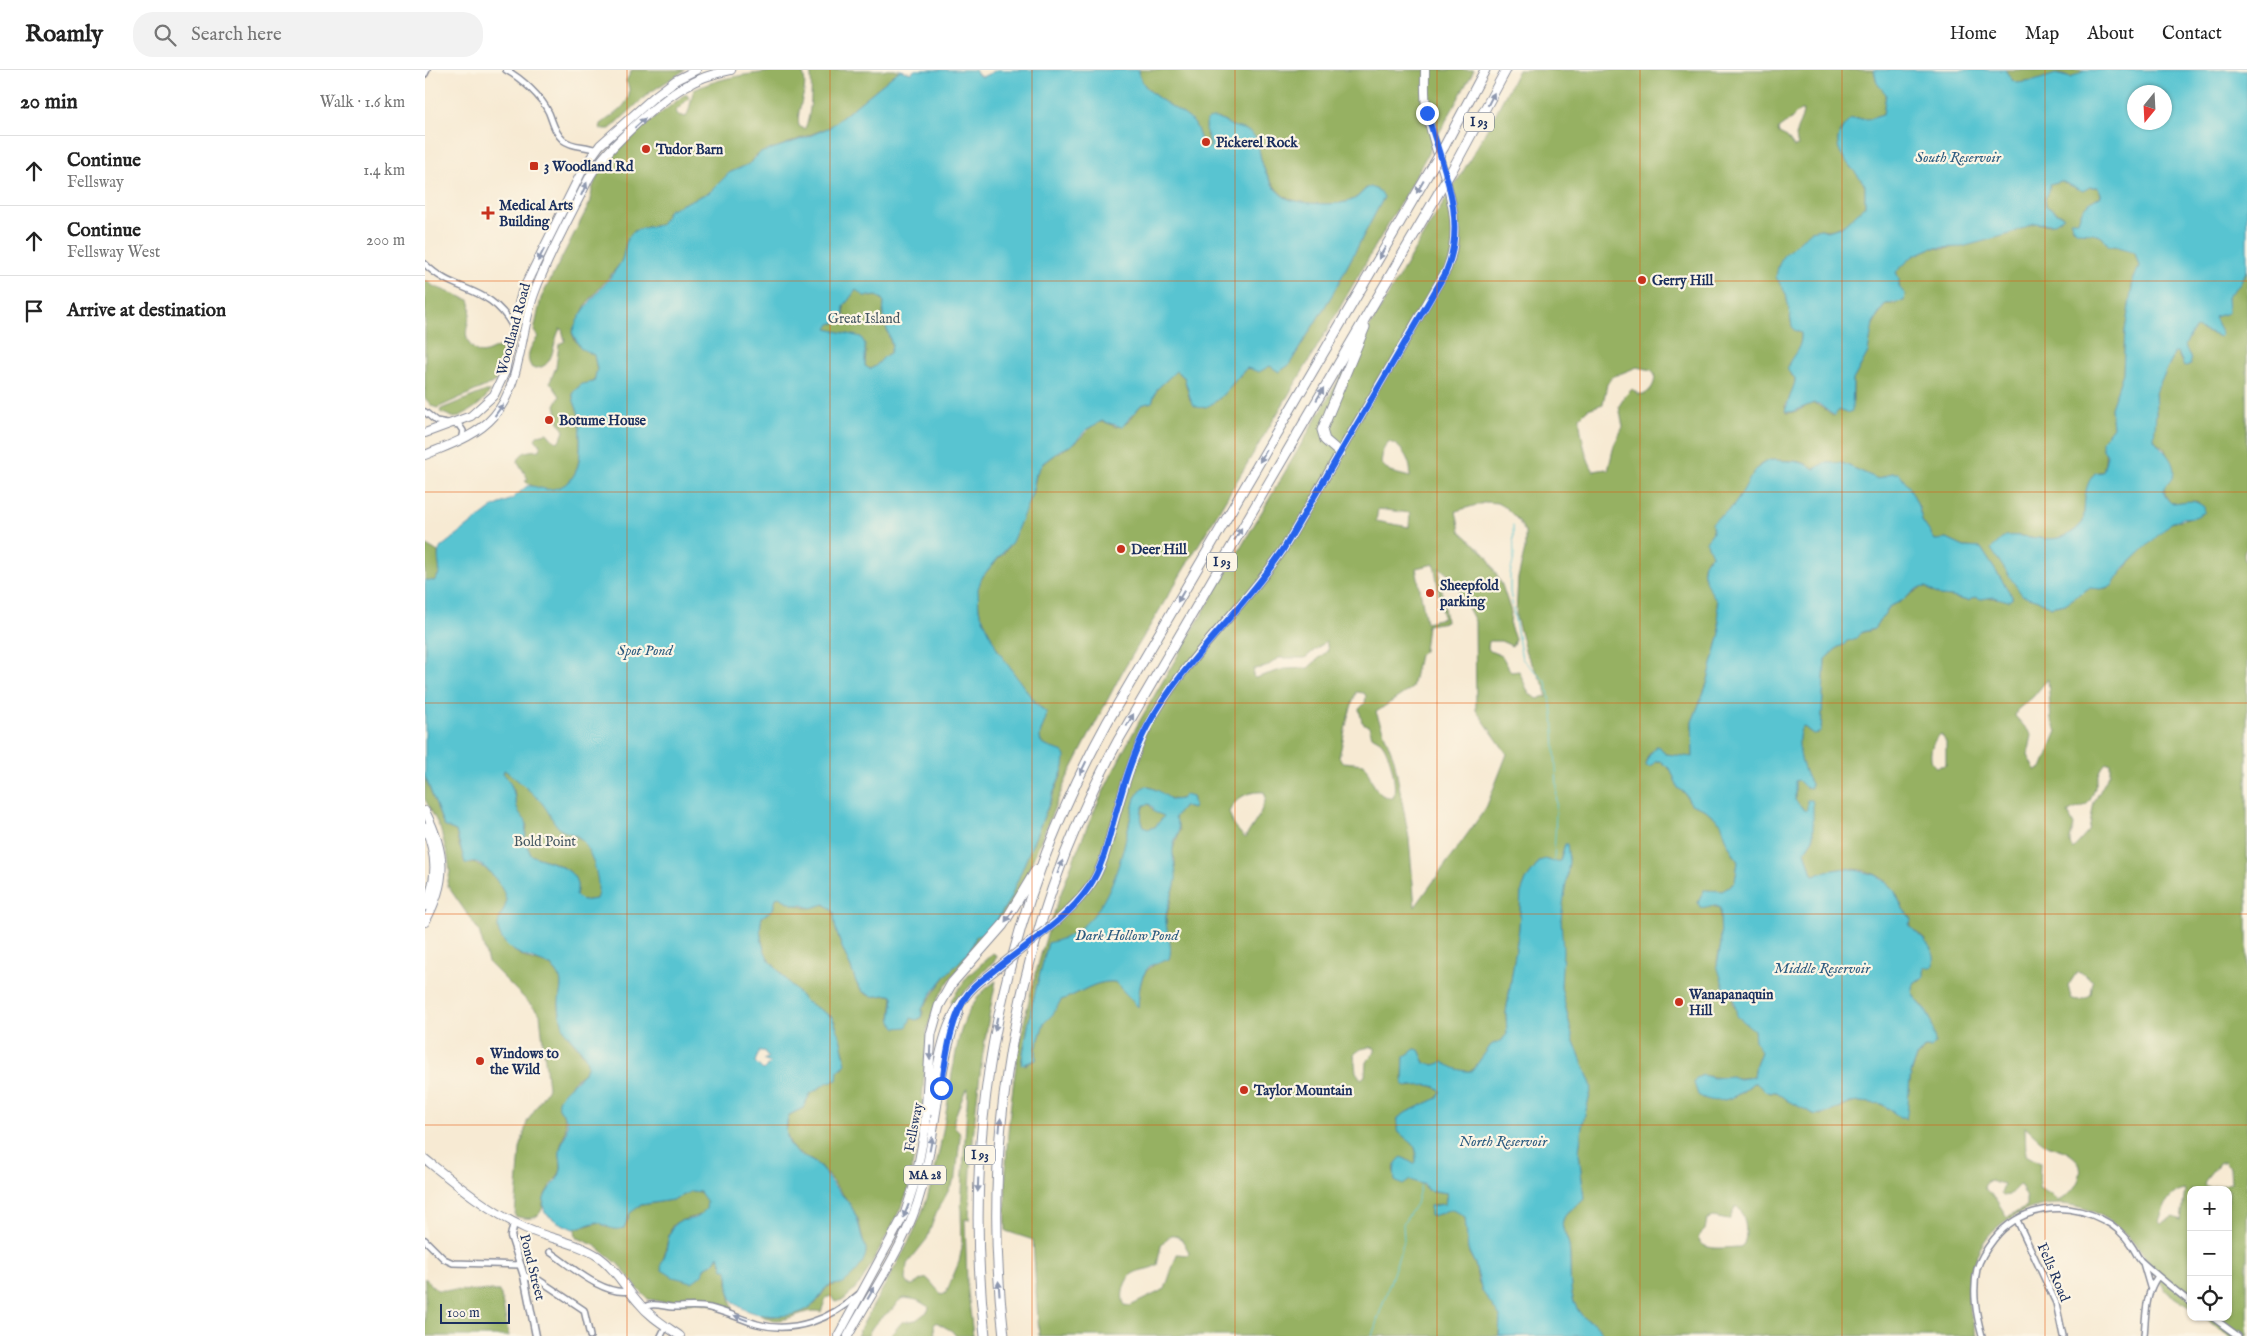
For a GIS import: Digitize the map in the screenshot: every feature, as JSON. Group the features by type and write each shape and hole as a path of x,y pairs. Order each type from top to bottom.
{"highway":[{"name":"I 93","path":"985,1336 979,1267 978,1215 980,1155 985,1096 992,1044 1007,976 1023,918 1043,859 1069,798 1108,721 1444,147 1485,70"},
{"name":"I 93","path":"1004,1336 999,1284 996,1215 1001,1113 1011,1045 1023,986 1055,880 1088,801 1119,739 1451,172 1505,70"},
{"path":"1340,453 1325,440 1322,430 1373,305"},
{"path":"925,1130 931,1034 939,1006 955,979 1003,925 1019,902 1027,883 1043,859"}],"main road":[{"name":"Woodland Road","path":"425,433 475,413 494,395 505,372 513,326 527,282 582,170 596,150 655,96 676,80 695,70"},
{"name":"Woodland Road","path":"425,455 461,440 487,423 506,398 535,291 597,164 611,149 680,90 705,77 731,70"},
{"name":"Fellsway","path":"838,1336 898,1228 908,1206 915,1182 943,1038 951,1018 974,988 1056,922 1082,897 1096,875 1133,760 1146,729 1170,688 1193,658 1270,570 1443,278 1454,247 1456,228 1454,209 1427,113 1425,70"},
{"path":"425,811 437,839 442,867 438,894 425,922"},
{"path":"425,827 432,848 435,867 433,884 425,906"},
{"name":"Fellsway","path":"848,1336 905,1231 919,1200 950,1040 964,1001"},
{"name":"Pond Street","path":"425,1159 469,1194 514,1223"},
{"path":"514,1223 595,1255 611,1268 643,1308 680,1336"}],"street":[{"path":"425,74 427,70"},
{"path":"506,70 524,82 535,94 548,112 555,130 561,139 572,145 596,150"},
{"path":"425,264 437,275 482,294 506,315 513,326"},
{"path":"425,412 436,421 457,424 462,428 461,440"},
{"path":"1982,1336 1976,1310 1975,1288 1978,1267 1985,1250 1999,1233 2034,1210 2054,1207 2090,1214 2105,1221 2119,1231 2143,1262 2187,1299"},
{"name":"Fells Road","path":"2017,1220 2037,1259 2056,1304 2063,1336"},
{"name":"Pond Street","path":"514,1223 511,1235 524,1276 536,1336"},
{"path":"425,1240 444,1259 453,1264 521,1265"},
{"path":"550,1252 607,1290 629,1291"},
{"path":"2143,1262 2150,1287"},
{"path":"524,1276 539,1280 584,1310 590,1336"},
{"path":"2144,1336 2147,1297 2150,1287 2158,1276"},
{"path":"643,1308 651,1304 701,1306 758,1324 789,1328 806,1324 833,1312 852,1300 865,1288"},
{"path":"2217,1321 2238,1336"},
{"path":"661,1336 666,1326"}],"green space":[{"path":"632,70 685,70 649,93 610,129 600,129 601,124 618,111 627,100 629,88 626,81"},
{"path":"787,70 801,70 804,77 804,90 798,119 799,126 804,129 811,101 810,70 900,70 830,127 755,156 749,164 729,173 710,192 669,210 661,224 631,233 624,257 587,303 572,332 575,341 594,355 597,369 594,382 582,384 573,392 573,399 580,420 580,454 576,471 572,479 559,488 546,490 529,485 525,481 528,479 518,462 519,458 523,453 540,450 541,446 535,439 538,435 547,433 557,442 561,439 564,431 559,422 555,405 560,396 550,382 556,367 559,344 565,341 562,329 560,329 557,335 552,355 545,365 540,368 532,368 529,360 531,347 538,337 534,331 541,298 591,201 594,185 601,170 626,142 684,95 687,95 689,98 676,111 678,115 686,117 694,90 728,78"},
{"path":"1139,70 1474,70 1406,193 1313,354 1121,674 1066,780 1026,876 1008,912 953,975 938,998 927,1029 921,1119 907,1194 862,1281 845,1299 835,1302 831,1296 826,1298 821,1312 807,1312 783,1319 768,1319 760,1314 772,1317 815,1304 827,1287 842,1283 858,1268 866,1252 858,1219 848,1201 820,1166 792,1148 786,1132 789,1115 803,1108 810,1094 828,1082 835,1081 838,1071 844,1067 845,1057 832,1017 805,1001 769,960 761,939 762,917 773,909 776,898 779,897 807,908 824,904 834,912 839,941 860,989 870,996 893,996 891,1018 908,1022 911,1018 920,1019 923,1013 922,1009 948,973 970,951 976,936 996,922 1006,906 1062,774 1063,752 1047,747 1041,741 1040,737 1046,712 1025,690 993,642 979,610 977,596 981,580 1013,539 1032,494 1038,470 1048,460 1074,443 1095,424 1103,422 1116,427 1129,421 1141,405 1152,402 1157,389 1176,371 1184,377 1190,400 1217,401 1247,368 1254,370 1270,366 1279,372 1289,365 1332,295 1384,197 1376,189 1366,188 1354,199 1347,202 1315,204 1294,201 1286,197 1280,193 1271,181 1264,168 1259,151 1249,139 1218,118 1206,135 1211,146 1207,149 1202,146 1194,123 1152,93 1145,86"},
{"path":"1518,70 1874,70 1877,83 1886,94 1883,115 1870,119 1851,119 1838,137 1838,146 1841,154 1865,185 1865,206 1845,224 1833,229 1821,229 1802,240 1786,254 1778,267 1786,294 1792,326 1801,333 1799,346 1788,364 1790,374 1795,378 1795,382 1785,406 1787,413 1813,404 1832,416 1839,410 1846,413 1853,402 1853,380 1868,352 1871,328 1885,304 1896,304 1900,289 1896,270 1913,256 1931,248 1944,249 1967,245 2010,234 2034,223 2049,225 2061,219 2062,215 2046,206 2045,198 2050,184 2061,181 2074,187 2095,187 2100,190 2101,196 2086,206 2081,212 2078,221 2071,225 2075,230 2085,233 2089,231 2102,237 2110,246 2135,252 2139,266 2133,281 2125,331 2123,373 2111,408 2113,427 2104,439 2105,463 2103,472 2097,472 2089,483 2085,496 2083,522 2074,531 2065,536 2046,539 2005,536 2026,594 2051,607 2065,604 2089,588 2108,588 2145,546 2171,523 2201,514 2201,505 2196,501 2171,503 2165,494 2165,487 2174,470 2164,448 2155,441 2153,435 2156,413 2155,392 2174,353 2177,352 2181,361 2191,361 2185,346 2196,328 2211,334 2222,332 2214,317 2227,313 2227,297 2240,283 2247,270 2247,547 2244,555 2247,565 2247,1336 2229,1336 2208,1321 2232,1321 2232,1186 2220,1186 2231,1183 2230,1168 2224,1162 2220,1162 2205,1181 2204,1185 2207,1186 2187,1186 2187,1305 2166,1291 2142,1252 2114,1224 2098,1214 2081,1207 2063,1204 2045,1205 2027,1210 2010,1218 1994,1230 1982,1244 1971,1271 1968,1290 1969,1308 1977,1336 1604,1336 1598,1326 1580,1313 1573,1298 1569,1246 1562,1223 1567,1213 1584,1199 1579,1152 1582,1126 1592,1087 1573,1039 1561,987 1561,919 1565,844 1560,861 1558,863 1540,861 1526,880 1521,893 1519,929 1506,1013 1507,1034 1502,1040 1491,1045 1472,1071 1464,1071 1443,1063 1434,1065 1425,1063 1419,1050 1415,1049 1404,1057 1403,1078 1406,1087 1434,1086 1441,1091 1438,1098 1398,1118 1398,1130 1415,1147 1416,1162 1414,1164 1404,1158 1398,1161 1393,1169 1394,1172 1417,1182 1427,1190 1447,1193 1445,1204 1431,1205 1430,1213 1440,1214 1449,1208 1455,1209 1465,1217 1469,1253 1475,1264 1478,1281 1500,1317 1499,1336 1039,1336 1033,1240 1006,1231 1006,1164 1012,1097 1022,1032 1037,968 1057,905 1081,843 1108,782 1139,722 1428,227 1487,130","holes":["1800,110 1803,110 1796,134 1798,146 1794,147 1787,137 1779,133 1778,129","1637,367 1652,370 1655,376 1654,383 1645,394 1638,394 1632,389 1626,395 1619,406 1623,427 1614,445 1608,471 1606,469 1594,471 1588,460 1584,445 1580,417 1588,409 1603,404 1607,384 1612,377","1388,442 1393,443 1405,455 1410,467 1410,477 1390,472 1381,463 1383,450","1774,460 1800,462 1814,469 1828,463 1842,463 1878,479 1892,473 1901,476 1919,507 1922,521 1935,540 1947,539 1964,547 1981,548 2012,596 2012,599 1975,597 1968,601 1940,596 1923,586 1900,602 1890,606 1874,629 1850,639 1825,659 1821,730 1810,732 1803,726 1800,731 1800,755 1811,784 1808,788 1798,780 1795,781 1795,800 1805,811 1807,809 1812,815 1813,839 1805,851 1812,874 1816,876 1837,869 1855,869 1881,878 1894,890 1903,908 1910,916 1911,927 1925,940 1925,970 1920,980 1914,982 1912,992 1929,1016 1931,1024 1929,1048 1925,1048 1919,1055 1912,1073 1906,1119 1879,1103 1855,1102 1822,1115 1813,1114 1801,1106 1788,1101 1776,1092 1769,1092 1756,1083 1730,1098 1717,1100 1703,1098 1708,1076 1730,1078 1754,1077 1756,1064 1761,1052 1754,1030 1733,1004 1733,994 1726,990 1717,962 1721,944 1720,908 1698,903 1704,890 1722,891 1731,886 1735,881 1738,862 1728,844 1724,826 1706,810 1689,801 1685,793 1678,788 1671,770 1660,761 1645,763 1649,754 1659,747 1665,754 1693,758 1692,722 1707,684 1720,633 1717,602 1704,576 1703,566 1712,555 1708,542 1715,522 1732,507 1759,466","1487,502 1497,503 1506,508 1519,521 1525,532 1525,549 1518,578 1516,617 1526,653 1546,689 1547,698 1545,696 1538,699 1529,694 1519,671 1511,672 1502,656 1490,651 1488,648 1489,641 1501,641 1512,646 1515,639 1510,626 1511,612 1502,585 1486,555 1460,531 1456,511","1378,509 1410,513 1409,527 1376,521","1434,564 1443,618 1426,622 1416,568","1439,567 1453,579 1475,621 1476,710 1507,754 1486,808 1415,907 1409,838 1394,759 1376,712 1412,688 1419,655 1424,651 1427,625 1446,622","1326,641 1328,650 1308,668 1284,669 1255,678 1253,676 1254,669 1266,667 1279,658 1305,658","2048,679 2051,720 2057,731 2042,768 2036,771 2028,755 2032,735 2015,716 2017,710 2033,697","1356,692 1364,693 1366,696 1365,703 1359,709 1362,722 1369,727 1372,736 1381,742 1388,754 1395,786 1393,798 1382,795 1378,791 1364,764 1342,762 1339,757 1348,717","1941,734 1946,742 1946,765 1936,767 1931,760 1931,750 1935,740","2106,763 2110,763 2110,773 2094,802 2089,831 2073,849 2070,840 2074,825 2068,813 2089,802 2100,771","1150,787 1176,800 1185,796 1193,797 1191,809 1184,806 1175,817 1180,830 1172,852 1175,859 1175,885 1166,918 1167,934 1164,961 1150,968 1142,978 1138,1007 1115,982 1100,983 1061,1000 1053,1014 1044,1023 1036,1049 1036,1060 1025,1065 1021,1063 1032,1004 1048,943 1070,936 1086,924 1098,910 1116,874 1135,798 1142,788","1264,792 1266,798 1259,816 1245,838 1234,826 1229,812 1235,802 1243,796","2077,972 2093,981 2091,994 2082,999 2076,1000 2071,998 2068,986","1375,1048 1375,1052 1366,1062 1365,1076 1361,1079 1356,1072 1354,1054 1361,1049","2025,1126 2046,1144 2071,1155 2080,1167 2080,1174 2075,1187 2058,1202 2050,1194 2039,1188 2040,1163 2026,1155","1992,1181 2004,1184 2001,1194 2003,1196 2009,1195 2019,1185 2027,1198 2027,1207 2007,1217 1995,1198 1984,1188 1986,1182","2185,1190 2181,1220 2173,1217 2161,1223 2159,1221 2163,1210 2171,1196","1736,1206 1744,1218 1746,1236 1743,1245 1740,1247 1722,1248 1704,1245 1698,1237 1705,1230 1707,1219 1713,1217 1729,1220","1170,1235 1180,1237 1189,1252 1188,1255 1177,1254 1165,1289 1130,1306 1125,1305 1123,1292 1131,1275 1157,1265 1161,1246"]},
{"path":"2005,70 2085,70 2071,78 2060,74 2034,81 2017,83 2012,80"},
{"path":"425,280 433,286 469,300 471,306 467,336 476,351 482,353 498,347 502,350 502,365 495,382 437,408 432,406 425,398"},
{"name":"Great Island","path":"856,290 871,297 877,296 884,302 883,316 892,347 890,353 870,369 865,366 866,351 855,336 827,329 829,324 840,322 845,317 844,306"},
{"path":"490,391 475,408 460,416 455,418 440,412 441,409"},
{"path":"425,544 438,552 440,573 434,581 425,580"},
{"name":"Bold Point","path":"504,770 542,802 560,826 585,844 598,879 599,893 597,899 582,901 576,895 577,886 575,878 570,872 556,864 531,855 525,841 527,826 517,811 514,790 503,773"},
{"path":"425,776 444,826 456,831 459,846 470,864 481,866 487,870 498,882 505,895 505,906 498,927 501,937 518,954 550,966 558,974 561,982 559,1006 565,1031 587,1061 586,1071 572,1083 558,1106 566,1123 560,1149 561,1169 559,1175 545,1194 540,1214 532,1218 515,1216 520,1149 527,1122 548,1088 540,1014 488,962 479,931 447,885 450,872 448,857 440,828 425,799"},
{"path":"1149,804 1153,810 1164,816 1155,827 1147,829 1143,825 1141,815 1144,805"},
{"path":"993,953 997,956 995,960 952,1005 951,1000 968,976"},
{"path":"996,981 977,1100 969,1220 965,1219 967,1283 973,1336 956,1336 952,1331 936,1322 934,1325 935,1336 890,1336 902,1322 916,1320 928,1311 929,1307 917,1300 905,1298 900,1300 877,1322 868,1336 857,1336 907,1246 927,1199 944,1127 960,1034 969,1011 985,990","holes":["968,1087 961,1209 962,1247 959,1262 946,1293 942,1295 928,1279 922,1279 909,1285 906,1280 907,1264 927,1239 936,1213 956,1177 960,1137 959,1131 954,1126 954,1119"]},
{"path":"692,1191 703,1195 708,1203 708,1208 698,1215 672,1226 662,1270 702,1275 704,1268 714,1263 720,1255 722,1258 720,1262 728,1273 728,1290 733,1309 699,1302 671,1304 648,1299 618,1264 596,1246 576,1237 575,1229 600,1222 605,1227 624,1228 630,1213 641,1205 672,1200"},
{"path":"425,1278 437,1290 500,1291 509,1336 425,1336"}],"water":[{"name":"Spot Pond","path":"900,70 911,73 915,70 975,70 982,77 997,70 1139,70 1141,79 1152,93 1194,123 1203,146 1207,149 1211,146 1205,129 1207,120 1213,118 1252,134 1257,142 1268,178 1276,190 1286,198 1315,203 1343,203 1356,198 1371,187 1381,192 1384,197 1332,295 1289,365 1279,372 1270,366 1259,372 1247,368 1222,396 1207,407 1199,407 1192,404 1184,377 1176,371 1157,389 1152,402 1141,405 1122,427 1102,421 1087,429 1072,445 1060,450 1043,463 1036,474 1032,494 1012,542 982,577 978,589 979,610 998,651 1036,704 1046,712 1040,737 1041,741 1047,747 1063,752 1065,757 1064,767 1010,899 989,932 976,936 970,951 948,973 931,994 922,1009 921,1018 916,1020 911,1018 907,1027 896,1028 892,1021 893,996 870,996 860,989 839,941 834,912 825,904 811,908 794,905 779,897 776,898 773,909 762,917 761,939 769,960 805,1001 832,1017 839,1033 846,1064 838,1071 837,1080 828,1082 810,1094 803,1108 789,1115 786,1127 788,1140 795,1151 821,1167 848,1202 855,1215 866,1249 861,1265 849,1279 840,1284 828,1286 816,1302 806,1309 797,1313 775,1316 753,1312 735,1303 729,1291 728,1273 726,1269 723,1269 719,1255 714,1263 704,1268 702,1275 692,1282 673,1277 662,1270 662,1262 673,1227 681,1221 699,1216 706,1209 707,1202 700,1192 692,1191 672,1200 641,1205 630,1213 624,1228 620,1229 612,1229 597,1222 573,1229 545,1213 544,1199 559,1175 561,1167 560,1150 567,1128 566,1118 558,1106 558,1101 584,1072 587,1068 587,1063 583,1053 563,1026 559,1007 561,983 559,975 551,966 520,954 505,943 498,930 506,903 504,892 481,864 475,862 465,863 456,831 444,826 425,776 425,580 434,581 439,573 438,556 441,547 493,507 512,499 527,486 553,489 562,486 573,476 577,469 580,454 580,418 573,399 573,392 582,384 594,382 597,369 594,355 580,348 572,332 587,305 619,265 629,236 639,229 661,224 669,210 710,192 729,173 749,164 760,153 805,138 830,127","holes":["856,290 864,296 877,296 882,299 884,303 883,316 892,346 890,353 870,369 865,366 865,344 861,337 827,329 830,324 843,320 844,306","504,770 507,772 539,800 559,828 578,836 584,843 592,858 597,876 598,893 596,899 582,901 576,895 577,886 575,878 570,872 531,855 525,841 526,821 518,810 512,786 503,773","759,1051 764,1051 768,1058 763,1060 770,1063 763,1070 755,1062"]},
{"name":"South Reservoir","path":"1874,70 2005,70 2012,80 2017,83 2034,81 2056,74 2071,78 2085,70 2247,70 2247,270 2240,283 2227,297 2228,313 2214,317 2222,335 2220,337 2196,328 2185,346 2191,365 2184,366 2178,352 2174,353 2155,392 2154,439 2172,462 2174,472 2164,490 2166,498 2171,503 2196,502 2204,507 2205,512 2195,517 2182,518 2171,523 2124,568 2112,586 2101,589 2089,588 2065,604 2050,607 2036,599 2022,595 1991,549 2005,536 2047,539 2065,536 2074,531 2083,522 2088,484 2095,473 2103,472 2107,455 2102,448 2102,441 2113,427 2111,408 2123,373 2125,331 2133,281 2139,266 2135,252 2109,246 2102,237 2093,233 2078,232 2070,221 2078,221 2081,212 2086,206 2101,196 2097,187 2090,187 2083,191 2061,181 2050,184 2045,198 2046,206 2064,217 2053,224 2034,223 2010,234 1962,247 1931,248 1913,256 1896,272 1899,279 1899,287 1905,294 1904,301 1885,304 1873,323 1868,352 1853,380 1852,411 1846,413 1839,410 1834,416 1819,404 1814,403 1791,412 1785,411 1795,382 1795,378 1788,371 1788,366 1800,345 1801,333 1794,330 1792,326 1786,294 1776,277 1778,267 1783,256 1811,231 1821,229 1827,231 1842,227 1865,206 1865,185 1841,154 1838,138 1842,129 1851,119 1870,119 1883,115 1886,94 1877,83"},
{"name":"Middle Reservoir","path":"1774,460 1800,462 1814,469 1825,463 1842,463 1878,479 1892,473 1898,473 1910,488 1922,521 1935,540 1947,539 1964,547 1981,548 2012,596 2012,599 2008,601 1994,597 1981,599 1975,597 1968,601 1940,596 1926,587 1918,588 1900,602 1890,606 1874,629 1862,632 1854,640 1847,641 1825,659 1821,730 1819,733 1813,734 1803,726 1800,731 1800,755 1811,788 1805,787 1798,780 1795,781 1795,800 1805,811 1807,809 1807,800 1812,800 1813,804 1813,839 1805,851 1812,874 1815,876 1826,871 1847,868 1876,875 1893,888 1903,909 1912,919 1909,924 1933,952 1934,965 1924,967 1924,977 1914,982 1912,992 1927,1012 1935,1044 1931,1048 1924,1048 1914,1064 1911,1073 1906,1119 1902,1116 1901,1118 1882,1104 1860,1102 1850,1103 1816,1115 1788,1101 1776,1092 1765,1091 1756,1083 1753,1083 1741,1093 1727,1099 1713,1101 1698,1095 1694,1083 1696,1078 1703,1075 1714,1078 1731,1076 1739,1079 1754,1077 1756,1064 1761,1052 1755,1040 1754,1030 1737,1016 1733,994 1724,988 1717,965 1721,944 1720,908 1717,906 1700,907 1698,903 1704,890 1722,891 1731,886 1735,881 1738,862 1728,844 1721,823 1706,810 1691,804 1685,793 1678,788 1671,770 1660,761 1656,761 1650,767 1646,766 1647,759 1656,746 1660,747 1665,754 1693,757 1692,722 1707,684 1720,633 1717,602 1706,583 1703,569 1704,563 1712,555 1706,541 1713,532 1712,523 1728,511 1738,500 1755,471 1766,462"},
{"name":"Dark Hollow Pond","path":"1146,786 1159,791 1172,800 1181,799 1185,795 1192,797 1194,804 1193,809 1184,806 1175,817 1179,828 1173,849 1176,880 1166,917 1171,949 1169,959 1152,965 1146,970 1140,985 1138,1007 1115,982 1094,985 1061,1000 1053,1014 1044,1023 1036,1049 1036,1060 1021,1065 1032,1004 1048,943 1070,935 1085,924 1098,910 1115,875 1127,836 1135,798 1142,788","holes":["1149,804 1153,807 1154,812 1164,816 1155,827 1147,829 1141,818 1142,811 1144,805"]},
{"name":"North Reservoir","path":"1565,844 1567,844 1569,862 1561,919 1563,951 1561,987 1573,1039 1592,1087 1582,1126 1579,1152 1584,1199 1567,1213 1562,1223 1569,1246 1573,1298 1580,1313 1595,1324 1604,1336 1499,1336 1500,1317 1482,1291 1475,1264 1468,1250 1465,1217 1451,1210 1430,1216 1430,1206 1445,1204 1447,1193 1427,1190 1425,1185 1410,1180 1403,1185 1395,1181 1395,1168 1399,1159 1402,1157 1414,1164 1416,1162 1416,1150 1413,1144 1397,1131 1398,1118 1438,1098 1441,1091 1428,1085 1403,1085 1404,1057 1415,1049 1419,1050 1425,1063 1434,1065 1443,1062 1457,1069 1472,1071 1491,1045 1502,1040 1507,1034 1506,1013 1519,929 1521,893 1526,880 1540,861 1545,859 1554,862 1560,861"}],"waterway":[{"path":"1513,525 1514,558 1510,574 1510,592 1522,659 1546,682 1553,712 1557,787 1554,862"},
{"path":"1372,1336 1404,1241 1403,1224 1416,1204 1421,1185"}],"place":[{"name":"Pickerel Rock","path":"1206,142"},
{"name":"Tudor Barn","path":"646,149"},
{"name":"3 Woodland Rd","path":"534,166"},
{"name":"Medical Arts Building","path":"488,213"},
{"name":"Gerry Hill","path":"1642,280"},
{"name":"Botume House","path":"549,420"},
{"name":"Deer Hill","path":"1121,549"},
{"name":"Sheepfold parking","path":"1430,593"},
{"name":"Wanapanaquin Hill","path":"1679,1002"},
{"name":"Windows to the Wild","path":"480,1061"},
{"name":"Taylor Mountain","path":"1244,1090"}],"route":[{"path":"941,1088 951,1035 964,1001 980,982 1056,922 1082,897 1089,887 1102,861 1133,760 1155,713 1170,688 1193,658 1270,570 1369,406 1445,274 1454,247 1455,213 1427,113"}]}
